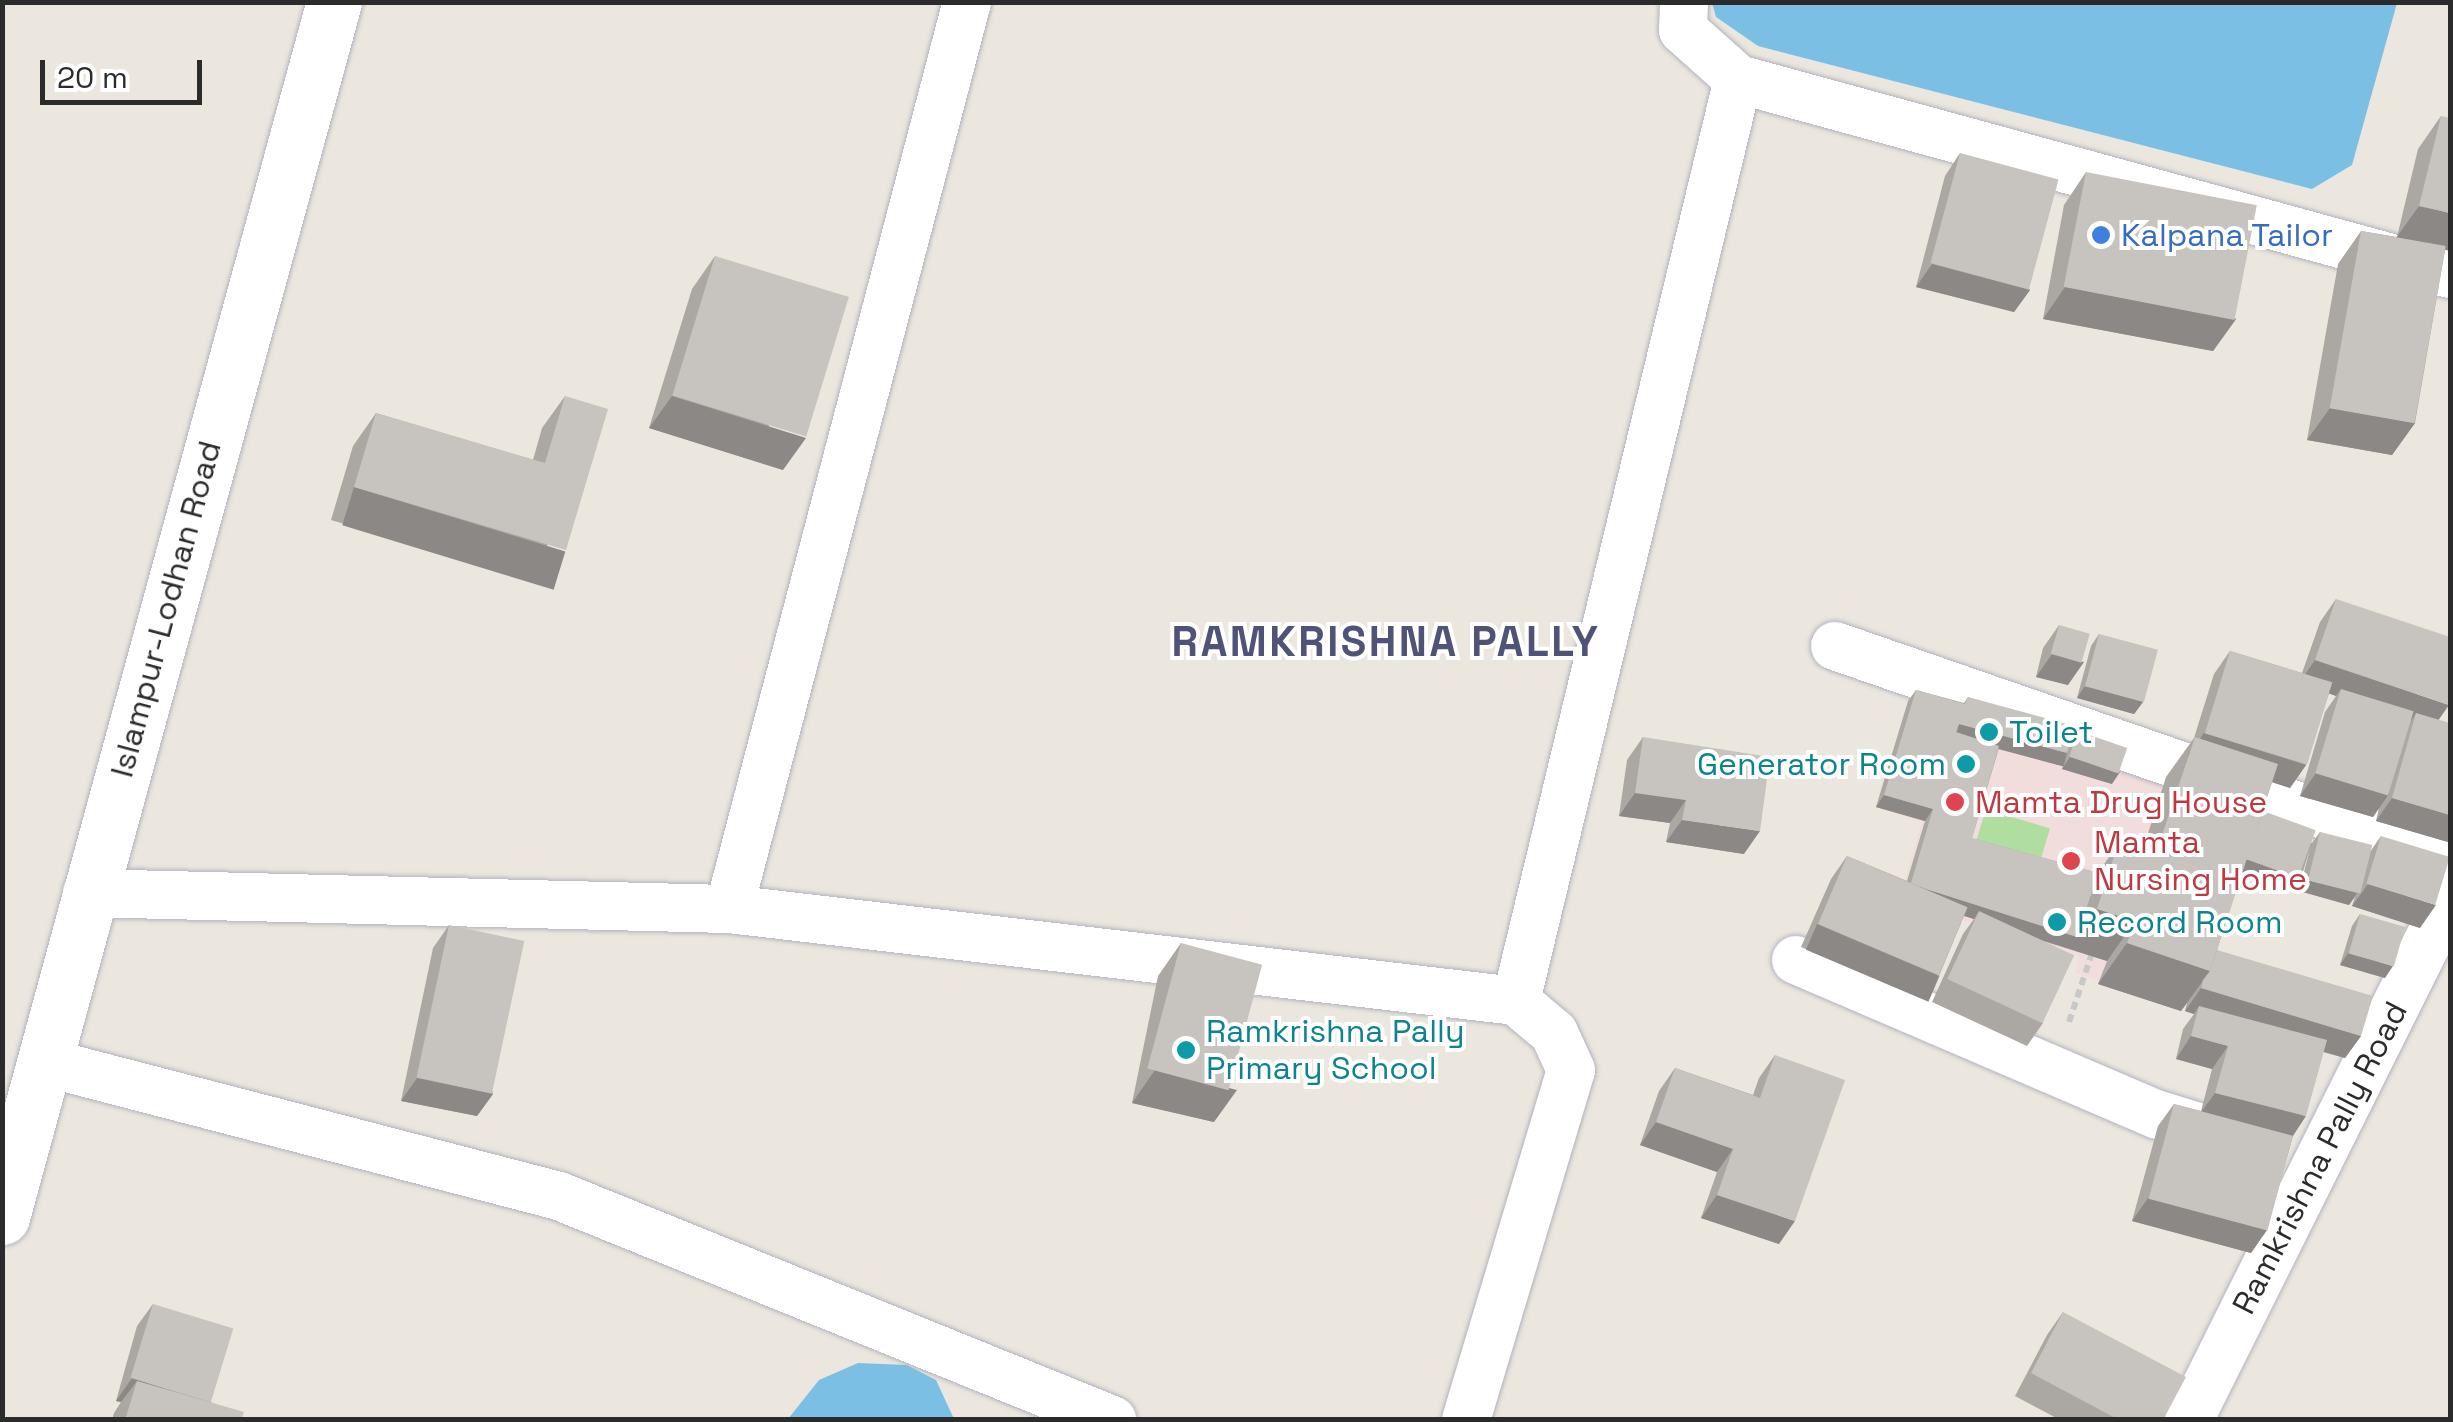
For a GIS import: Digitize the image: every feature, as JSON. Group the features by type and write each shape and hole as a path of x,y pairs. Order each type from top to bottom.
{"main road":[{"name":"Islampur-Lodhan Road","path":"2,1217 48,1063 87,894 334,2"}],"street":[{"path":"729,909 967,2"},
{"path":"1684,2 1683,30 1738,79 2450,274"},
{"path":"1516,1001 1738,79"},
{"path":"1835,646 2450,860"},
{"path":"87,894 729,909 1516,1001 1554,1033 1571,1070 1466,1420"},
{"name":"Ramkrishna Pally Road","path":"2189,1420 2287,1155 2450,896"},
{"path":"1796,960 2156,1114 2287,1155"},
{"path":"48,1063 558,1196 1018,1401 1112,1420"}],"path":[{"path":"2052,1071 2091,956"}],"shaded area":[{"name":"Mamta Nursing Home","path":"1908,701 2165,778 2181,1011 2076,973 2079,956 1899,901 1922,822 1876,807"}],"green space":[{"path":"1986,809 2050,829 2039,865 1975,845"}],"water":[{"path":"1712,2 2397,3 2352,165 2312,189 1758,46 1716,17"},
{"path":"858,1363 907,1365 936,1380 954,1419 788,1419 819,1380"}],"building":[{"path":"2441,116 2450,118 2450,213 2419,206"},
{"path":"1960,153 2059,179 2029,290 1930,263"},
{"path":"2086,172 2257,205 2234,320 2064,287"},
{"path":"2361,231 2446,246 2414,423 2330,408"},
{"path":"715,256 849,297 806,437 672,396"},
{"path":"565,396 608,409 566,550 354,487 376,413 545,463"},
{"path":"2336,599 2450,637 2449,705 2315,660"},
{"path":"2059,625 2090,634 2081,663 2051,654"},
{"path":"2099,634 2158,650 2144,702 2085,686"},
{"path":"2230,651 2332,682 2307,765 2205,733"},
{"path":"2341,689 2414,711 2388,795 2315,773"},
{"path":"1916,690 1965,704 1968,697 2074,726 2067,753 1959,724 1956,732 1999,746 1972,838 2098,873 2077,937 1911,883 1933,809 1884,795"},
{"path":"2416,713 2450,723 2450,815 2392,798"},
{"path":"2078,731 2127,748 2118,773 2069,757"},
{"path":"1643,737 1770,757 1760,831 1682,820 1686,800 1635,793"},
{"path":"2195,737 2278,764 2210,971 2127,943 2135,921 2097,909 2118,844 2155,856"},
{"path":"2263,811 2316,830 2298,878 2246,859"},
{"path":"2320,832 2372,845 2360,894 2308,881"},
{"path":"2381,836 2450,857 2435,905 2366,884"},
{"path":"1847,856 1968,907 1939,975 1818,924"},
{"path":"1979,911 2074,955 2042,1023 1947,979"},
{"path":"2360,914 2405,927 2394,966 2349,953"},
{"path":"449,925 524,941 492,1094 417,1078"},
{"name":"Ramkrishna Pally Primary School","path":"1181,943 1262,965 1228,1090 1147,1069"},
{"path":"2217,950 2373,996 2361,1036 2201,988"},
{"path":"2199,1006 2327,1040 2306,1116 2215,1093 2228,1046 2191,1036"},
{"path":"1775,1055 1845,1080 1795,1221 1717,1195 1733,1149 1656,1122 1675,1068 1760,1098"},
{"path":"2174,1104 2293,1136 2267,1230 2149,1199"},
{"path":"153,1304 233,1329 211,1402 130,1378"},
{"path":"2063,1312 2186,1377 2163,1420 2119,1420 2031,1373"},
{"path":"137,1381 244,1412 241,1420 125,1420"}],"place":[{"name":"Kalpana Tailor","path":"2101,235"},
{"name":"Toilet","path":"1989,732"},
{"name":"Generator Room","path":"1966,764"},
{"name":"Mamta Drug House","path":"1955,802"},
{"name":"Mamta Nursing Home","path":"2071,861"},
{"name":"Record Room","path":"2057,922"},
{"name":"Ramkrishna Pally Primary School","path":"1186,1050"}],"district":[{"name":"RAMKRISHNA PALLY","path":"1386,642"}]}
